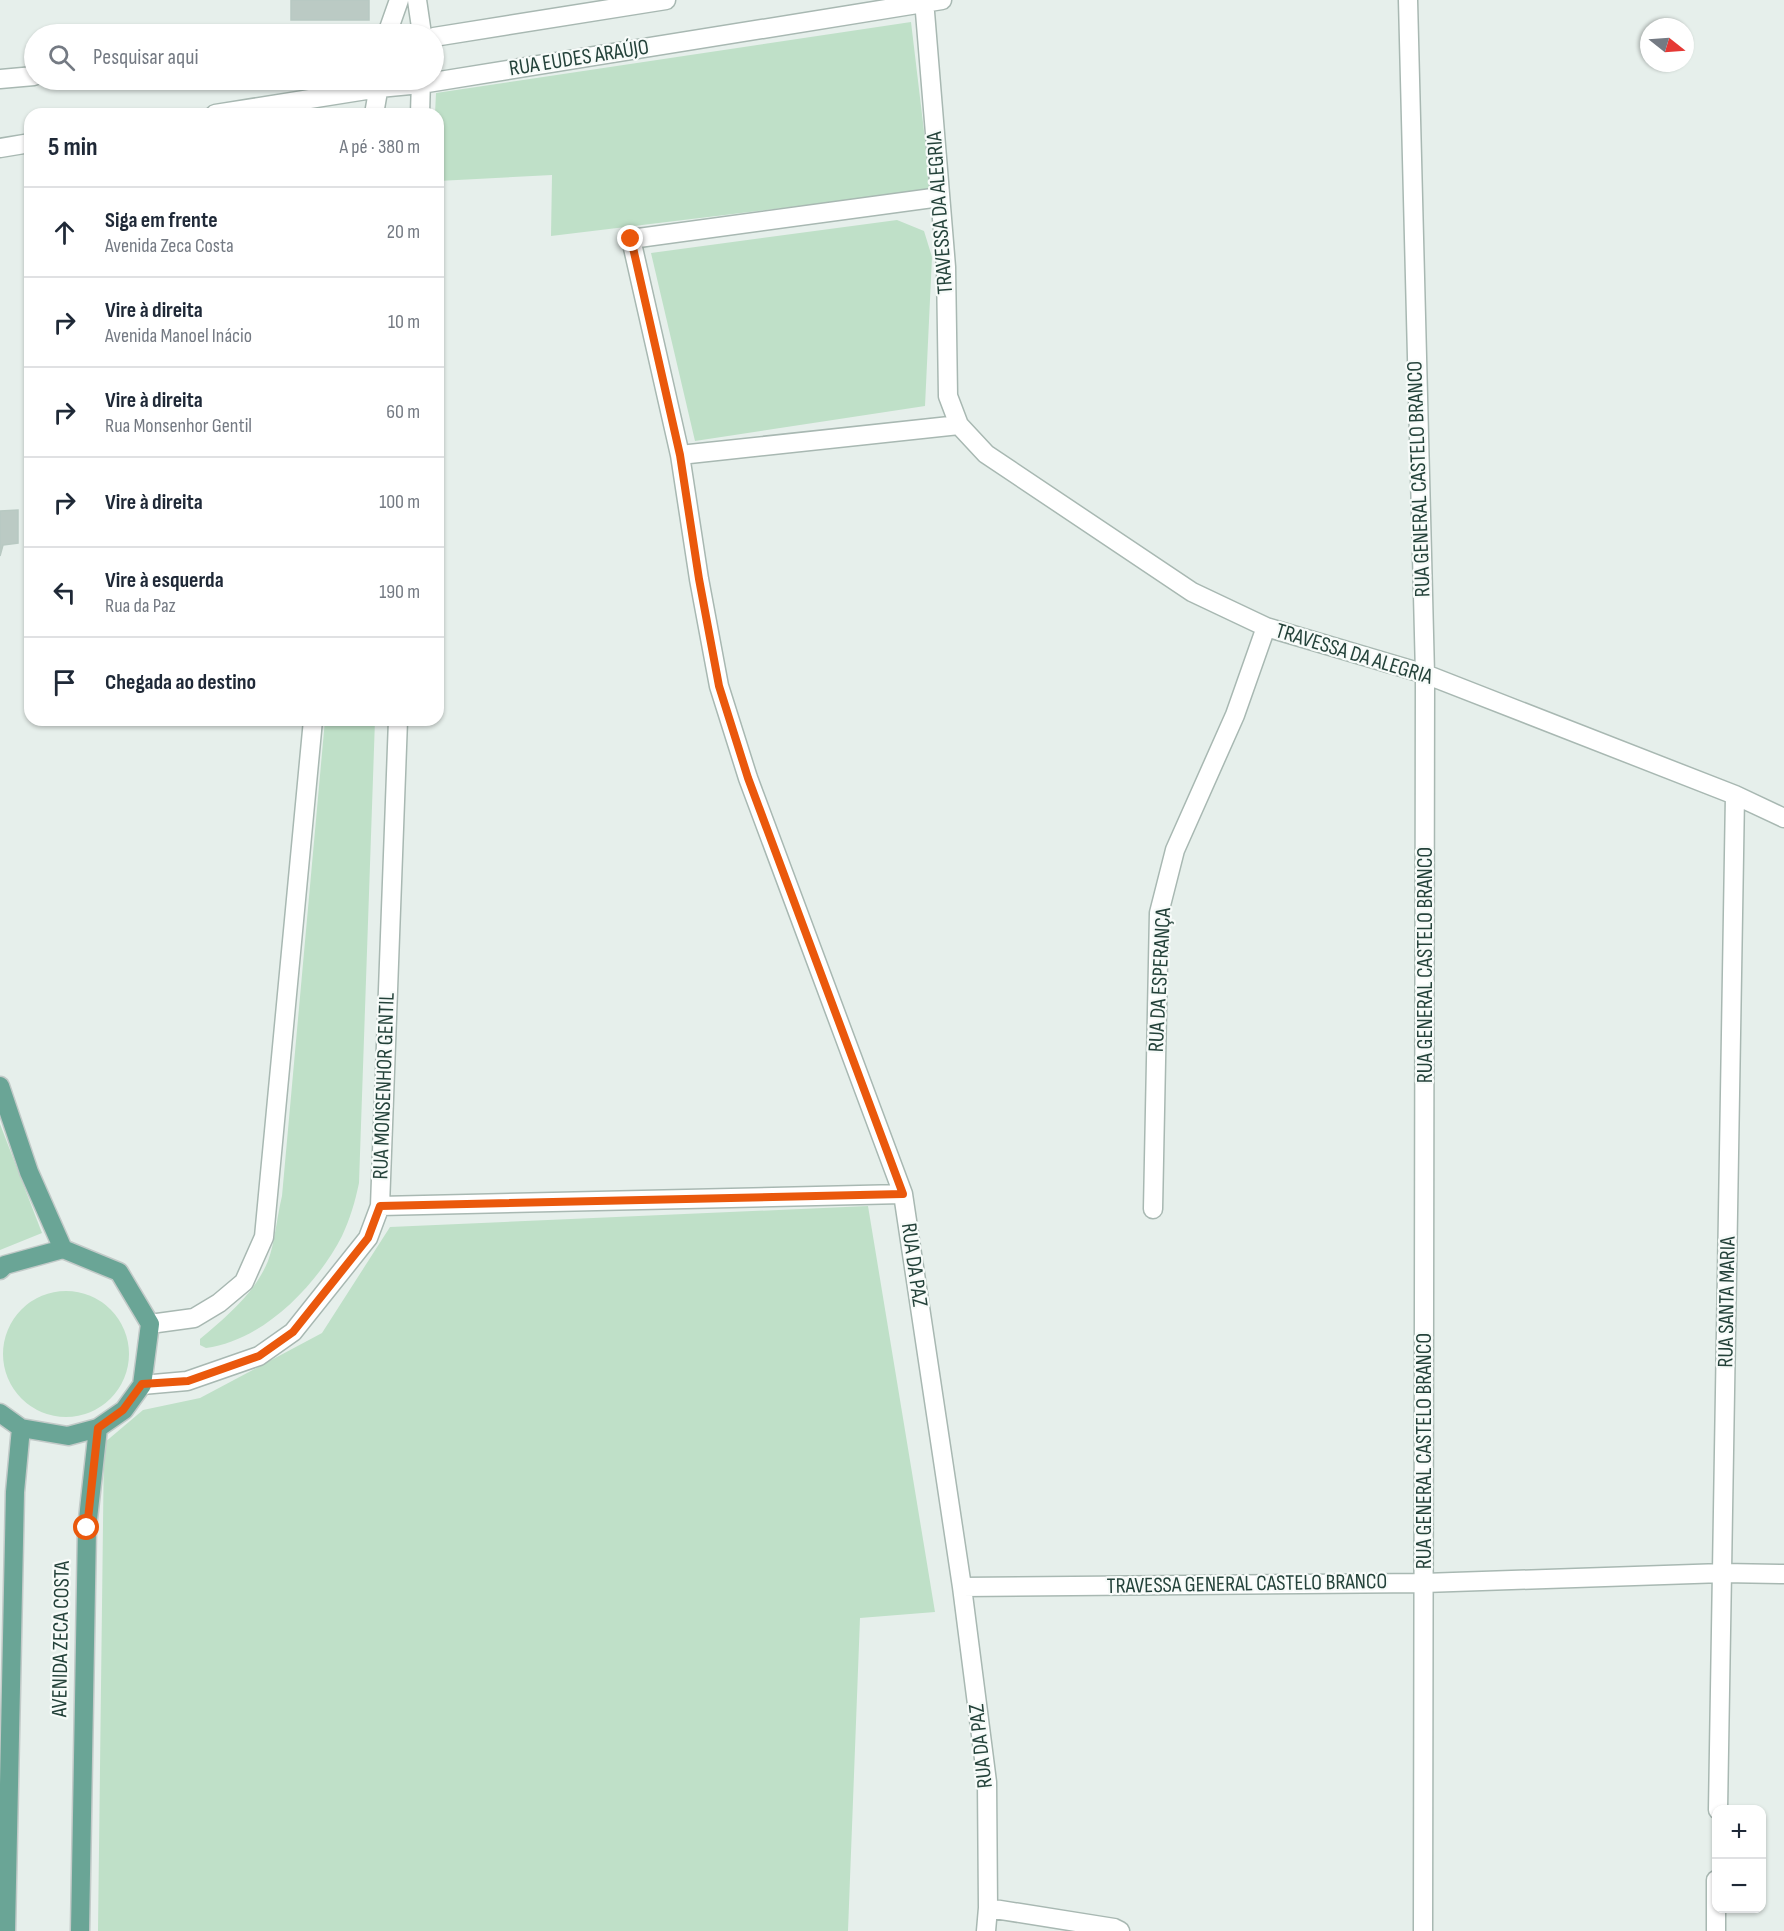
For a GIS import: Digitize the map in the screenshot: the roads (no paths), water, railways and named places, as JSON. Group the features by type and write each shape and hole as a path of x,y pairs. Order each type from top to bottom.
{"main road":[{"path":"0,1086 29,1172 63,1249"},
{"path":"0,1270 5,1265 63,1249 119,1272 150,1324 142,1384 123,1410 98,1428 68,1436 21,1428 0,1413"},
{"path":"6,1931 15,1492 21,1428"},
{"name":"AVENIDA ZECA COSTA","path":"80,1931 87,1528 98,1428"}],"street":[{"path":"391,24 399,0"},
{"path":"417,0 421,24"},
{"name":"RUA EUDES ARAÚJO","path":"444,35 666,0"},
{"name":"RUA GENERAL CASTELO BRANCO","path":"1408,0 1425,674 1423,1931"},
{"name":"RUA EUDES ARAÚJO","path":"444,78 930,1"},
{"name":"TRAVESSA DA ALEGRIA","path":"930,1 945,267 948,396 959,425 986,453 1192,592 1266,627 1425,674 1735,795 1784,818"},
{"path":"0,79 24,77"},
{"name":"RUA EUDES ARAÚJO","path":"248,108 346,90"},
{"path":"375,108 378,90"},
{"path":"420,108 421,90"},
{"path":"0,148 24,144"},
{"name":"RUA DA PAZ","path":"940,197 631,239 680,455 699,579 719,686 748,778 903,1194 962,1587 987,1782 988,1908 986,1931"},
{"path":"680,455 959,425"},
{"name":"RUA DA ESPERANÇA","path":"1153,1209 1159,913 1175,850 1235,715 1266,627"},
{"path":"150,1324 194,1318 219,1303 244,1282 264,1237 313,726"},
{"name":"RUA MONSENHOR GENTIL","path":"142,1384 188,1381 259,1356 293,1332 368,1238 380,1206 398,726"},
{"name":"RUA SANTA MARIA","path":"1718,1805 1735,795"},
{"path":"380,1206 903,1194"},
{"name":"TRAVESSA GENERAL CASTELO BRANCO","path":"962,1587 1424,1583 1723,1573 1784,1574"},
{"path":"988,1908 1114,1928 1120,1931"},
{"path":"1716,1913 1716,1931"}]}
